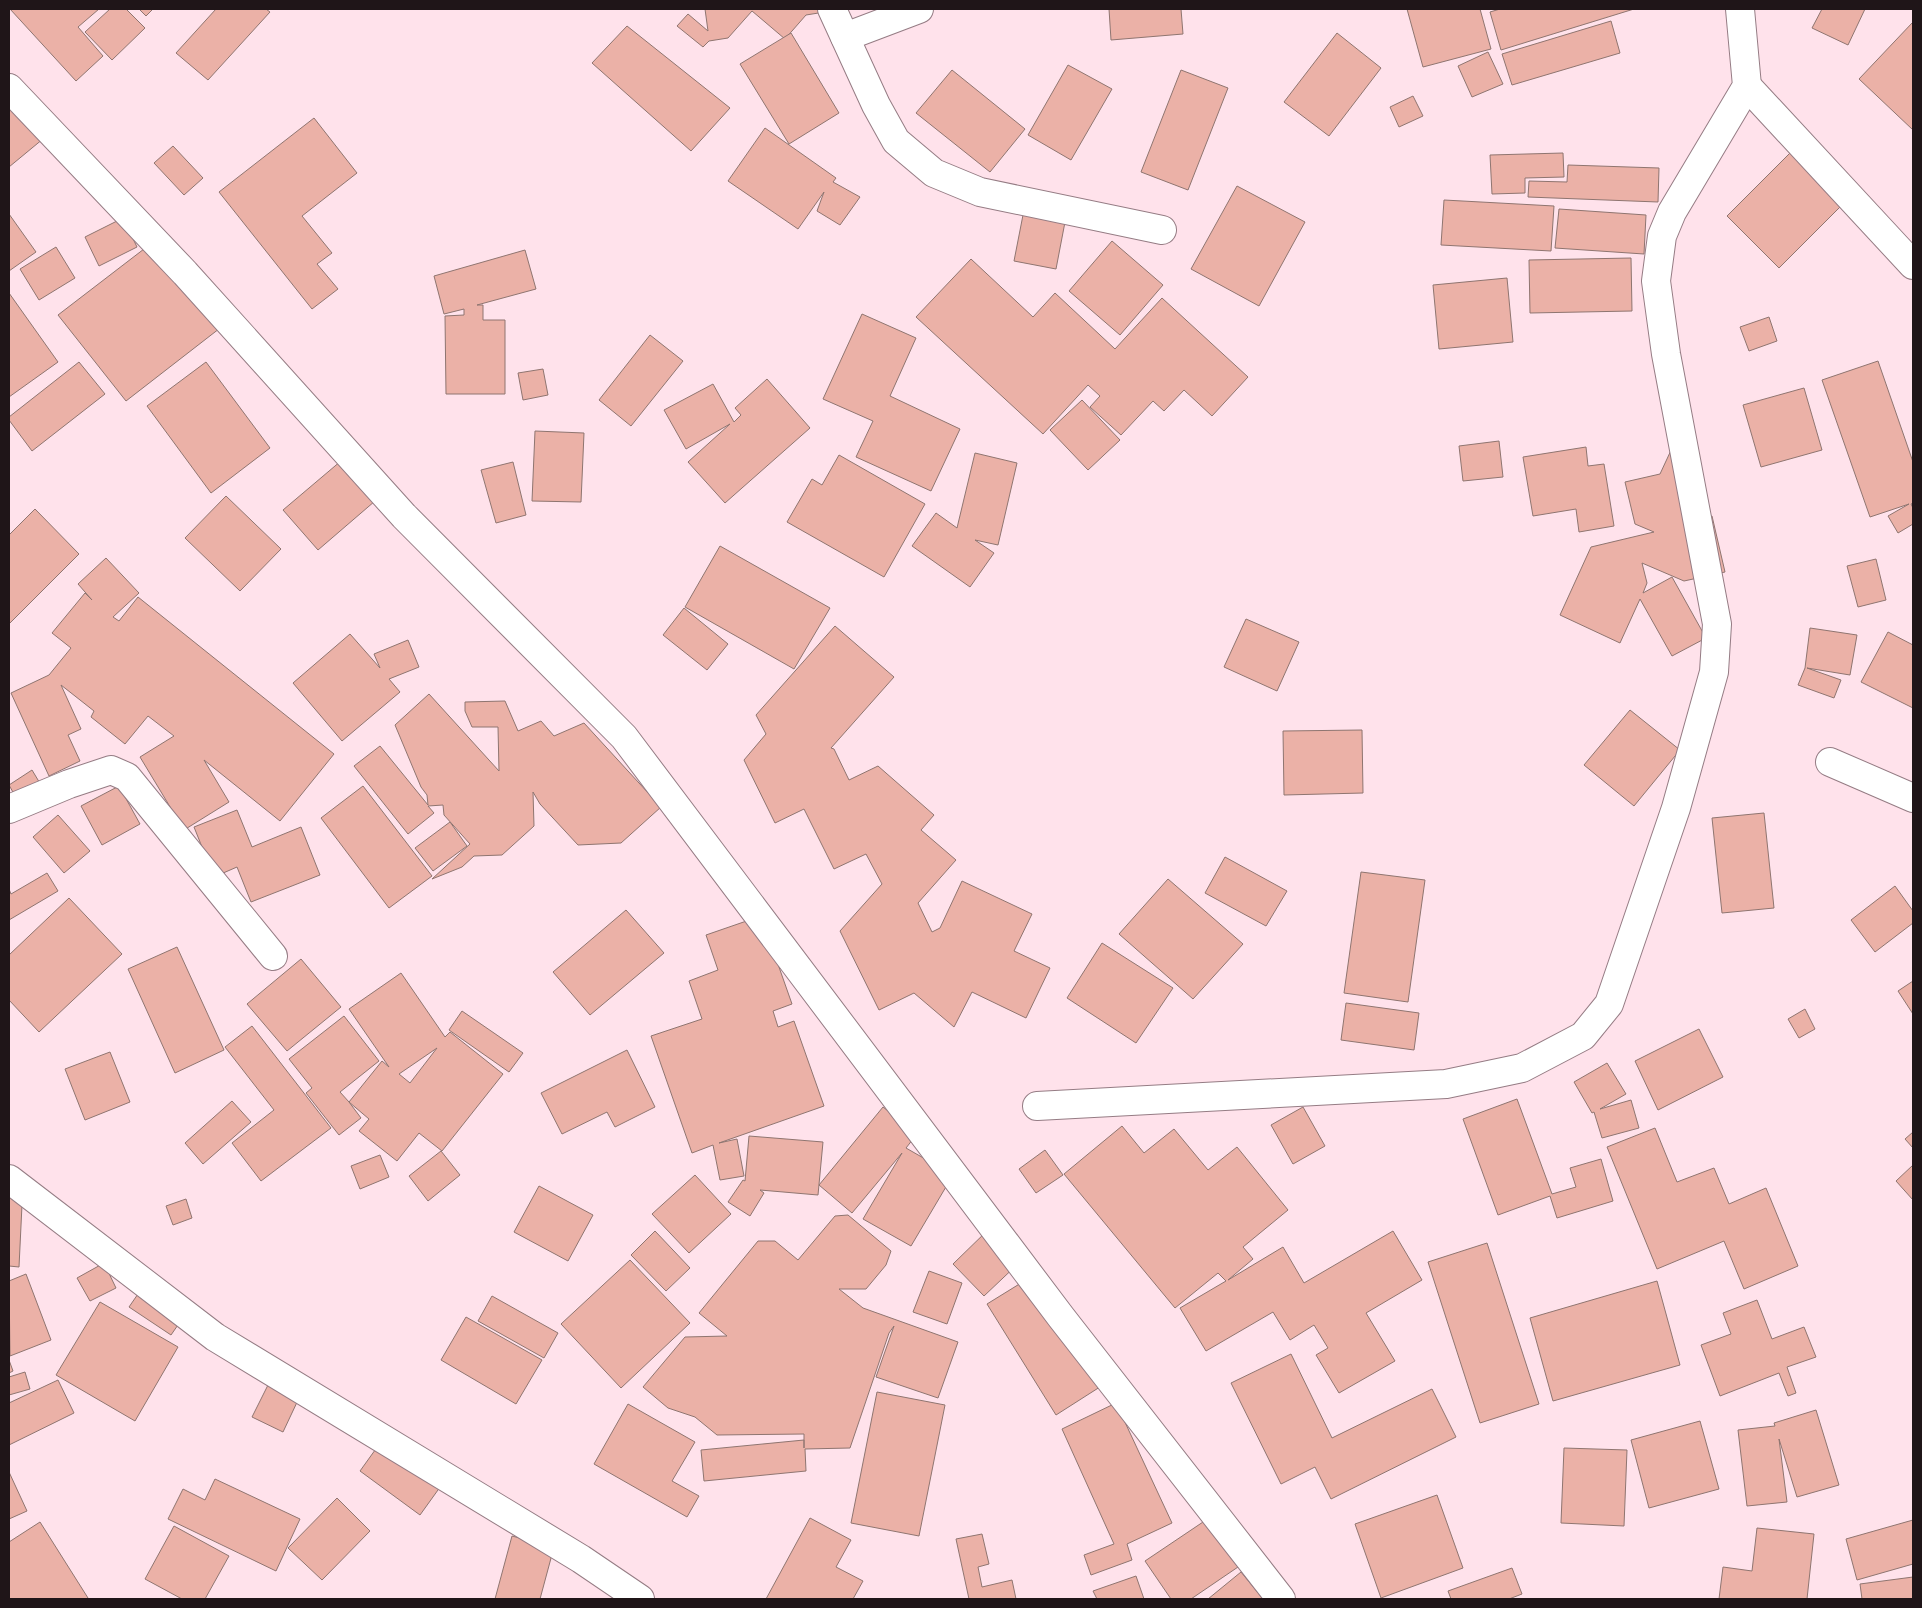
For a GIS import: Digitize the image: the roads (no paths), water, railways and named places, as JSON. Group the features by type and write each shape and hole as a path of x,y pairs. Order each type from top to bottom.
{"street":[{"path":"832,9 876,105 896,140 934,173 980,192 1162,230"},
{"path":"845,38 919,9"},
{"path":"1037,1106 1446,1084 1522,1068 1583,1036 1609,1004 1676,808 1714,672 1717,624 1666,354 1656,281 1662,236 1672,212 1747,86 1740,9"},
{"path":"1747,86 1913,266"},
{"path":"9,88 185,274 404,516 624,737 1061,1317 1281,1599"},
{"path":"1830,762 1913,798"},
{"path":"9,809 69,784 111,770 126,777 274,956"},
{"path":"9,1179 215,1337 582,1559 640,1599"}]}
